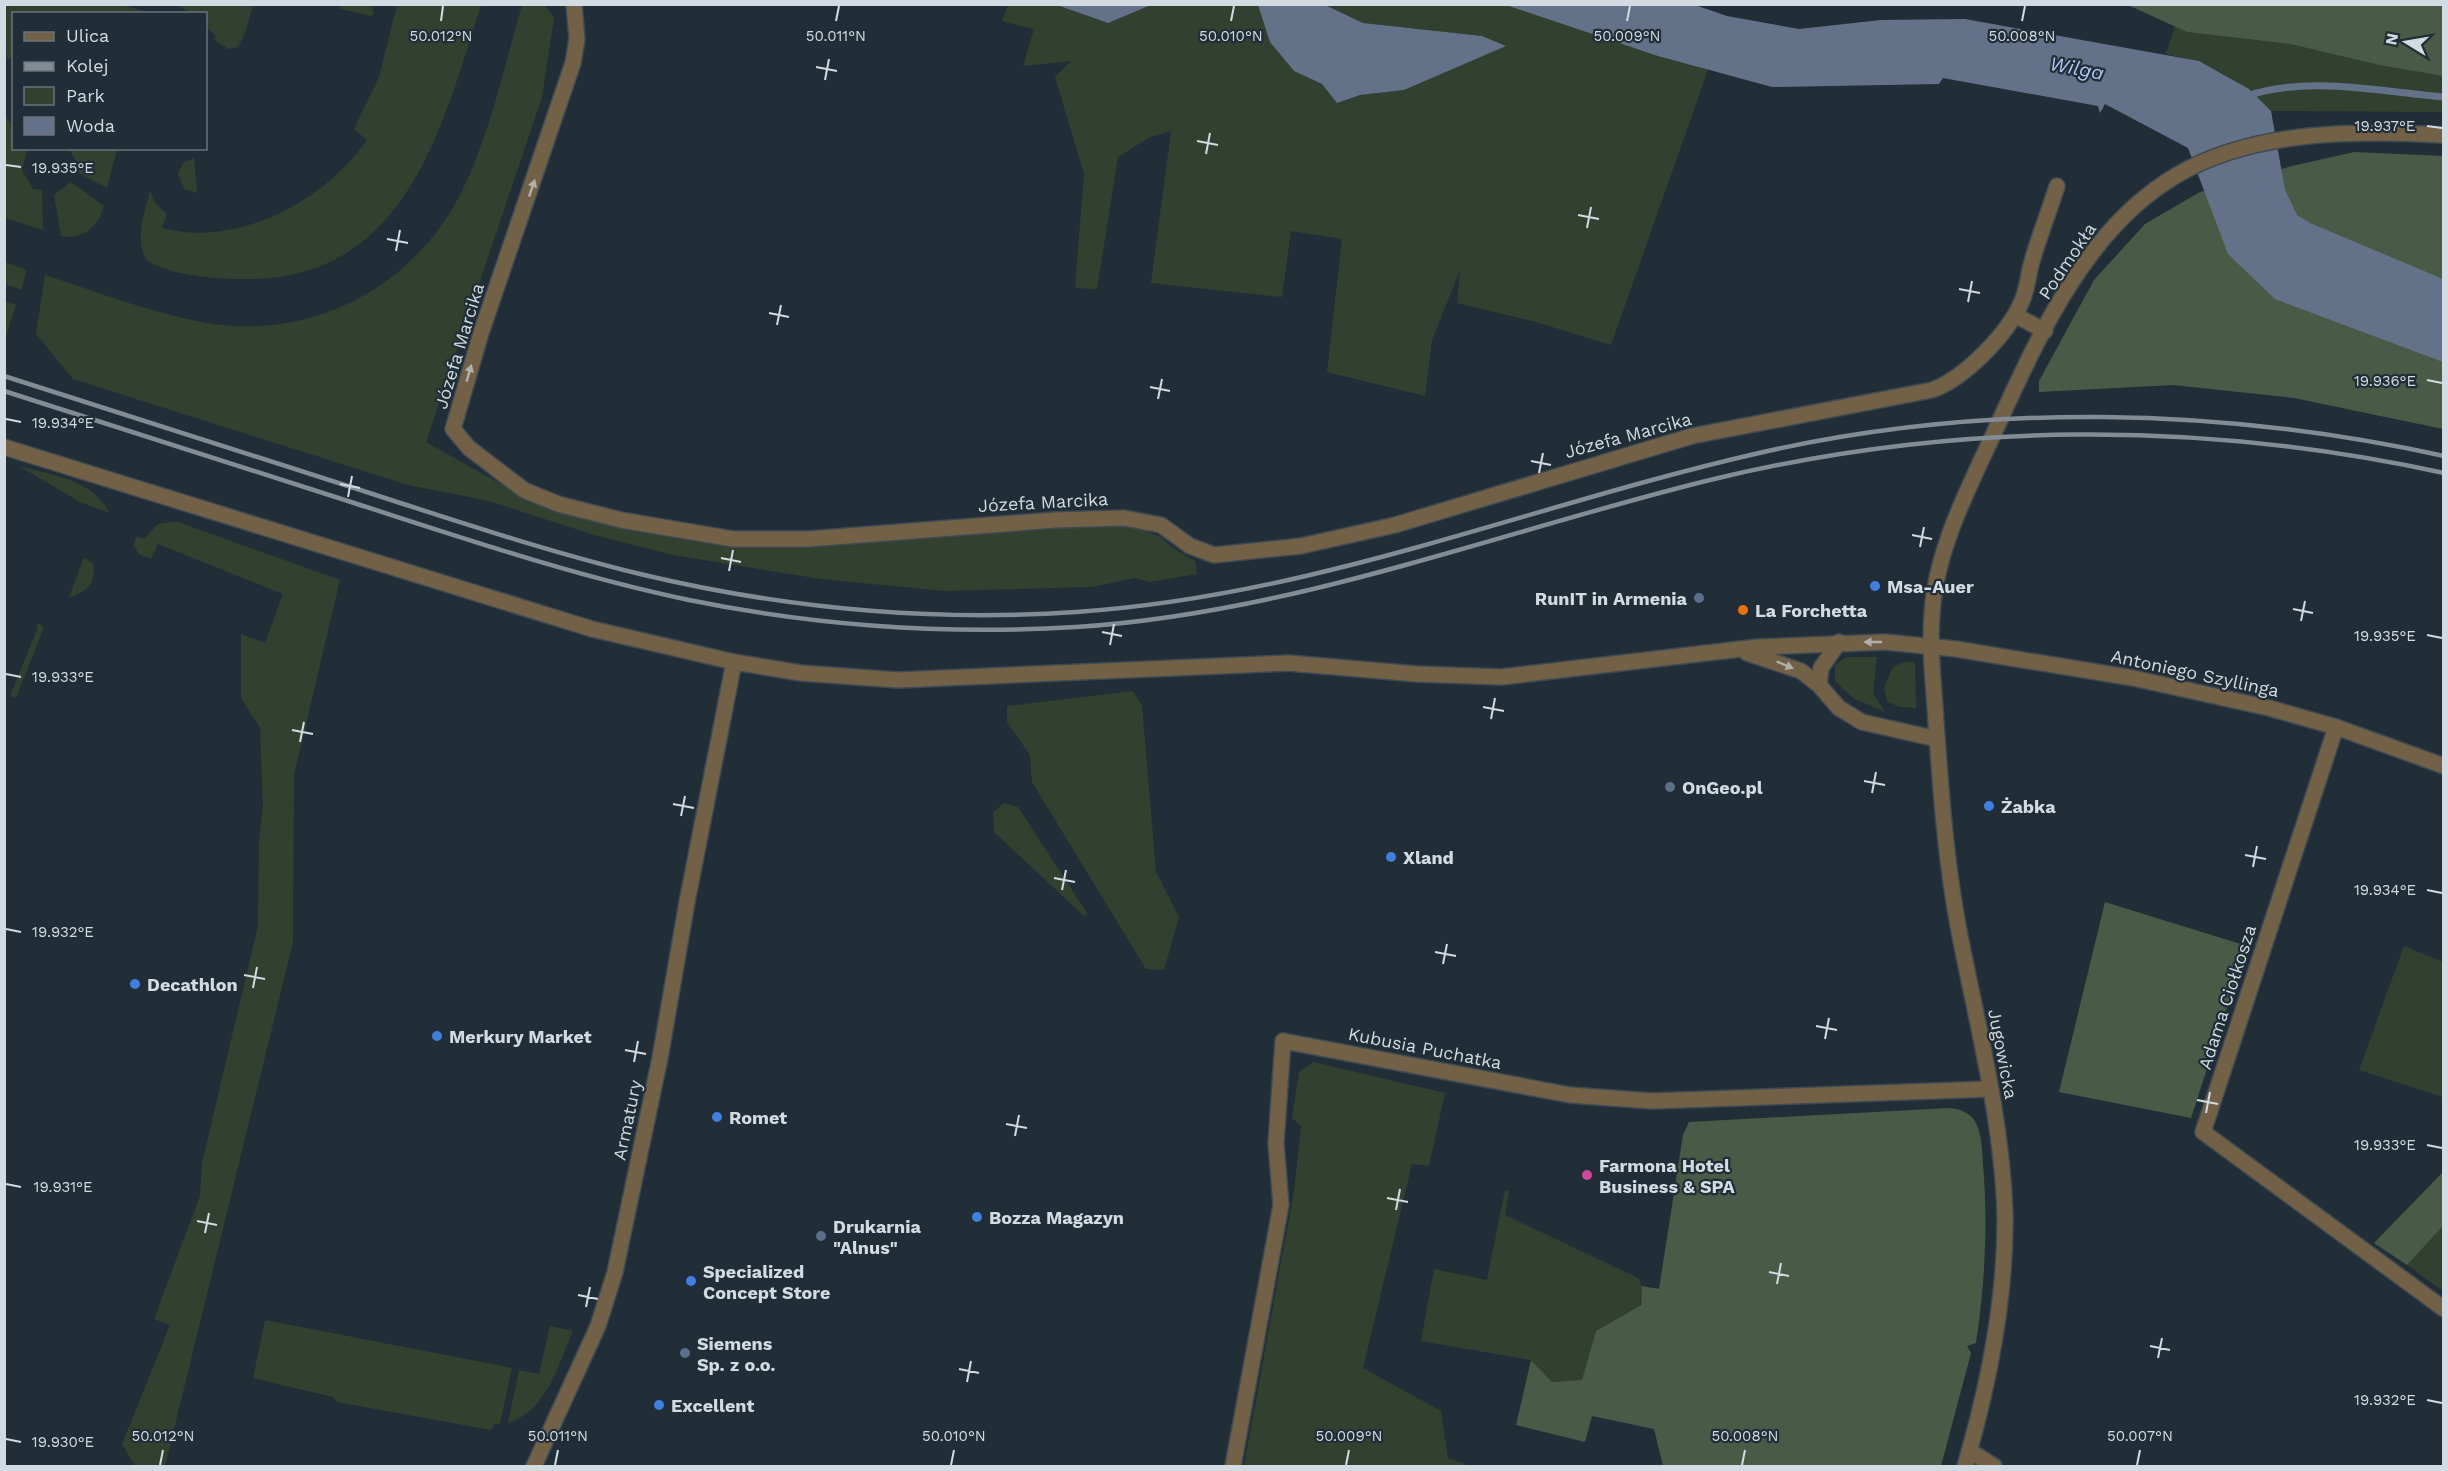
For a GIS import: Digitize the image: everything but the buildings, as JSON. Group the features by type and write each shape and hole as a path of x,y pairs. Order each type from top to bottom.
{"street":[{"name":"Józefa Marcika","path":"574,4 577,39 573,63 481,333 453,429 469,448 524,490 558,504 621,520 733,539 809,539 1054,520 1124,518 1161,525 1200,551 1214,555 1301,546 1395,525 1557,474 1692,436 1932,390 1955,379 1966,370 2015,315"},
{"name":"Podmokła","path":"1931,648 1933,595 1956,518 2045,331 2082,266 2109,232 2175,176 2224,154 2301,137 2366,132 2444,135"},
{"path":"2045,331 2015,315 2023,299 2031,264 2057,186"},
{"path":"4,447 510,606 631,639 734,662 801,673 898,680 1288,663 1417,674 1501,677 1729,650 1839,642 1885,642 1931,648"},
{"path":"1819,685 1821,668 1839,642"},
{"name":"Antoniego Szyllinga","path":"1931,648 2133,678 2268,708 2336,727 2444,766"},
{"name":"Jugowicka","path":"1931,648 1950,885 1990,1089 2002,1167 2005,1256 1992,1357 1965,1467"},
{"path":"1729,650 1779,662 1801,671 1819,685 1839,708 1862,722 1937,739"},
{"name":"Armatury","path":"534,1467 598,1326 615,1272 660,1058 687,902 734,662"},
{"name":"Adama Ciołkosza","path":"2336,727 2203,1132 2444,1309"},
{"name":"Kubusia Puchatka","path":"1233,1467 1281,1205 1276,1143 1283,1041 1570,1095 1652,1101 1990,1089"},
{"path":"1970,1451 1994,1467"}],"green space":[{"path":"5,4 123,5 148,12 12,12 12,57 7,60"},
{"path":"177,5 253,5 245,33 238,47 229,49 214,40 216,37 207,27 207,12 189,12"},
{"path":"340,5 371,5 374,14 371,16 340,9"},
{"path":"397,5 481,5 450,102 431,148 408,191 378,227 342,256 297,274 241,279 219,278 180,273 148,261 141,245 141,236 150,191 156,204 167,214 162,228 191,232 220,231 249,225 277,214 303,200 328,182 349,162 367,140 354,129 379,77"},
{"path":"522,5 545,5 554,18 542,97 426,442 506,487 555,510 677,538 740,548 843,545 1050,527 1127,525 1159,536 1176,550 1195,561 1197,574 1150,582 1135,578 1092,587 944,591 821,579 673,555 591,534 489,501 408,485 73,379 36,334 45,275 162,313 202,322 242,326 281,324 319,315 354,301 387,281 416,255 441,225 462,191 489,123"},
{"path":"1008,5 1057,5 1108,23 1151,5 1258,5 1271,42 1294,71 1322,84 1337,102 1360,95 1404,90 1505,46 1482,36 1363,23 1325,5 1506,5 1708,70 1611,345 1536,322 1457,303 1460,270 1432,340 1425,396 1327,372 1342,239 1291,231 1282,297 1151,283 1171,131 1150,137 1118,157 1097,289 1075,288 1084,174 1055,77 1071,61 1023,66 1034,29 1002,21"},
{"path":"2128,5 2443,5 2443,76 2379,65 2290,44 2187,32"},
{"path":"2175,26 2187,32 2290,44 2379,65 2443,76 2443,112 2271,111 2247,90 2223,74 2197,62 2166,54"},
{"path":"4,114 12,126 12,150 27,150 22,170 33,189 42,190 43,230 5,218"},
{"path":"70,150 117,150 107,188 75,171 77,162"},
{"path":"2354,152 2443,156 2443,429 2294,398 2173,385 2039,392 2039,381 2094,280 2145,224 2200,192 2292,166"},
{"path":"194,158 196,193 184,189 178,174 183,163"},
{"path":"71,182 104,206 94,226 83,234 69,237 61,236 54,195"},
{"path":"5,262 27,270 21,290 5,284"},
{"path":"4,301 16,305 6,336 4,335"},
{"path":"19,466 58,476 82,486 102,502 109,513 80,502"},
{"path":"178,522 340,580 294,775 293,942 165,1466 135,1466 122,1444 170,1325 154,1319 200,1196 202,1163 258,926 259,838 263,807 260,728 241,698 241,634 265,643 283,594 158,544 151,559 139,554 133,545 137,536 144,539 158,524"},
{"path":"84,557 93,564 92,581 85,590 69,597"},
{"path":"36,625 44,627 16,698 10,696 38,627"},
{"path":"1846,657 1877,657 1873,693 1885,712 1853,698 1835,681 1835,665"},
{"path":"1904,662 1915,662 1916,708 1899,707 1887,701 1884,688 1893,667"},
{"path":"1133,691 1142,706 1156,872 1179,917 1164,970 1146,969 1032,782 1030,755 1007,722 1007,706"},
{"path":"1004,803 1018,807 1087,913 1085,917 994,832 993,812"},
{"path":"2105,902 2247,946 2191,1118 2059,1092"},
{"path":"2404,946 2443,962 2443,1097 2359,1070"},
{"path":"1313,1062 1445,1093 1429,1166 1412,1164 1363,1368 1441,1411 1448,1458 1470,1466 1244,1466 1294,1191 1301,1126 1292,1118 1299,1072"},
{"path":"1949,1108 1968,1114 1976,1123 1979,1133 1985,1186 1985,1231 1982,1299 1976,1343 1967,1346 1971,1353 1941,1466 1663,1466 1654,1429 1592,1416 1585,1442 1516,1425 1531,1360 1552,1382 1582,1380 1596,1331 1641,1305 1642,1286 1659,1289 1683,1135 1689,1122"},
{"path":"2443,1172 2443,1226 2407,1265 2374,1243"},
{"path":"1505,1190 1509,1191 1505,1215 1638,1278 1642,1286 1640,1305 1596,1331 1583,1380 1552,1382 1531,1360 1421,1341 1434,1269 1487,1280"},
{"path":"2443,1226 2443,1291 2407,1265"},
{"path":"265,1320 512,1368 500,1424 494,1424 491,1430 337,1402 333,1397 253,1378"},
{"path":"550,1326 573,1331 556,1372 542,1398 521,1417 508,1423 519,1370 539,1374"}],"water":[{"path":"1057,5 1151,5 1108,23"},
{"path":"1258,5 1325,5 1363,23 1482,36 1506,46 1404,90 1360,95 1337,103 1322,84 1294,71 1270,42"},
{"name":"Wilga","path":"1506,5 1695,5 1727,16 1799,29 1881,20 1965,19 2199,61 2249,89 2271,111 2285,190 2297,215 2310,223 2443,279 2443,362 2275,299 2228,254 2188,148 2105,104 2100,113 2098,106 1943,78 1939,84 1772,87 1658,56"}],"waterway":[{"path":"2247,96 2270,90 2319,86 2444,97"}],"railway":[{"path":"4,376 459,522 603,565 693,586 802,604 856,610 966,615 1076,612 1165,603 1251,588 1336,569 1673,474 1759,453 1844,436 1929,425 2015,419 2102,417 2188,420 2274,428 2359,440 2444,456"},
{"path":"4,391 603,580 737,609 833,622 930,629 1076,627 1157,619 1238,605 1396,568 1710,480 1801,461 1893,447 1985,438 2077,434 2169,436 2261,443 2353,456 2444,473"}],"place":[{"name":"Msa-Auer","path":"1875,586"},
{"name":"RunIT in Armenia","path":"1699,598"},
{"name":"La Forchetta","path":"1743,610"},
{"name":"OnGeo.pl","path":"1670,787"},
{"name":"Żabka","path":"1989,806"},
{"name":"Xland","path":"1391,857"},
{"name":"Decathlon","path":"135,984"},
{"name":"Merkury Market","path":"437,1036"},
{"name":"Romet","path":"717,1117"},
{"name":"Farmona Hotel Business & SPA","path":"1587,1175"},
{"name":"Bozza Magazyn","path":"977,1217"},
{"name":"Drukarnia \"Alnus\"","path":"821,1236"},
{"name":"Specialized Concept Store","path":"691,1281"},
{"name":"Siemens Sp. z o.o.","path":"685,1353"},
{"name":"Excellent","path":"659,1405"}]}
